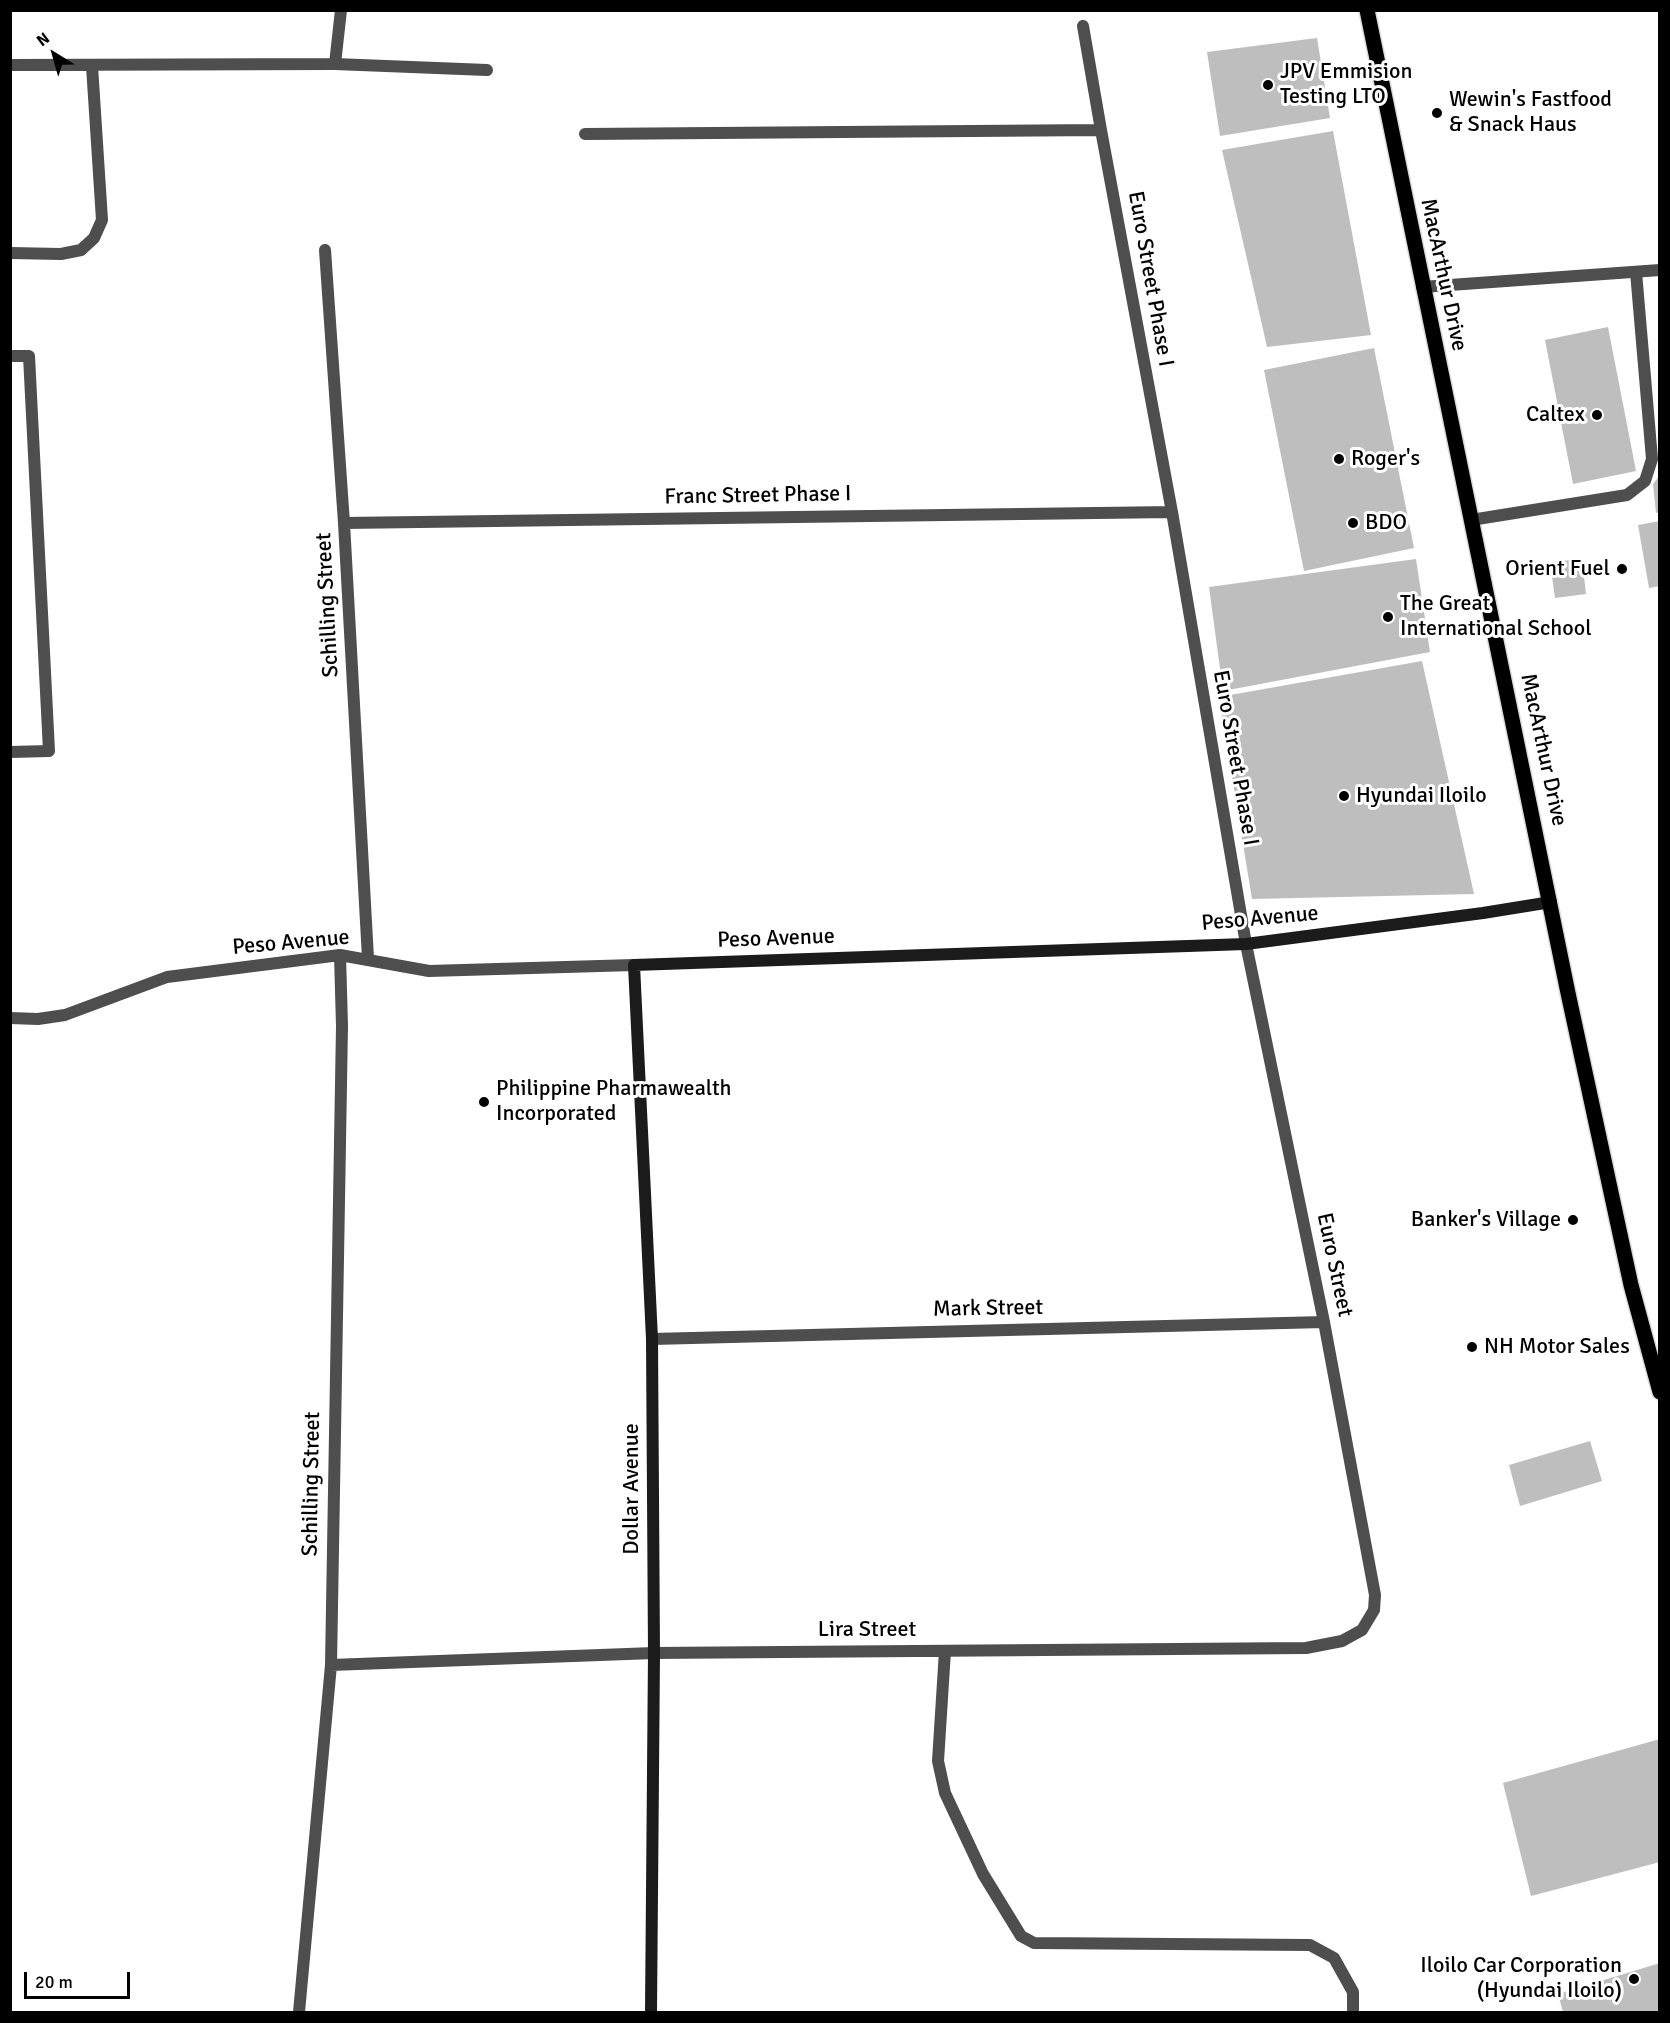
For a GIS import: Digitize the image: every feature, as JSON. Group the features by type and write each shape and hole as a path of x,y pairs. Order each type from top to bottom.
{"main road":[{"name":"MacArthur Drive","path":"1367,10 1568,993 1653,1346 1659,1392"}],"street":[{"path":"335,64 341,10"},
{"name":"Euro Street Phase I","path":"1083,26 1172,512 1246,945"},
{"path":"10,65 335,64 487,70"},
{"path":"10,253 61,254 81,250 94,238 102,220 92,66"},
{"path":"585,134 1101,130"},
{"name":"Schilling Street","path":"325,250 344,523 368,958"},
{"path":"1422,287 1659,270"},
{"path":"1471,520 1627,495 1645,482 1652,459 1636,272"},
{"path":"10,356 29,356 50,751 10,752"},
{"name":"Franc Street Phase I","path":"344,523 1172,512"},
{"name":"Peso Avenue","path":"10,1018 38,1019 65,1016 175,975 340,955 368,958 429,971 1246,945 1483,914 1551,902"},
{"name":"Euro Street","path":"1246,945 1324,1322 1376,1595"},
{"name":"Schilling Street","path":"299,2013 331,1665 342,1026 340,955"},
{"name":"Dollar Avenue","path":"634,965 652,1339 654,1653 651,2013"},
{"name":"Mark Street","path":"652,1339 1324,1322"},
{"name":"Lira Street","path":"331,1665 654,1653 1306,1648 1342,1641 1362,1630 1374,1610 1376,1595"},
{"path":"945,1651 938,1761 945,1793 983,1874 1021,1936 1034,1943 1310,1945 1334,1959 1353,1992 1353,2013"}],"building":[{"name":"JPV Emmision Testing LTO","path":"1317,38 1330,118 1220,136 1207,52"},
{"path":"1333,131 1371,335 1267,347 1222,150"},
{"path":"1608,327 1636,471 1573,484 1545,340"},
{"name":"Roger's","path":"1374,348 1414,548 1304,571 1264,370"},
{"path":"1660,475 1660,512 1656,513 1653,484"},
{"path":"1660,521 1660,586 1649,588 1638,525"},
{"path":"1416,559 1430,652 1223,691 1209,587"},
{"path":"1582,559 1586,594 1555,598 1550,562"},
{"name":"Hyundai Iloilo","path":"1422,661 1474,894 1252,899 1219,697"},
{"path":"1590,1441 1602,1481 1520,1506 1509,1465"},
{"path":"1660,1739 1660,1862 1531,1896 1503,1783"},
{"name":"Iloilo Car Corporation (Hyundai Iloilo)","path":"1660,1963 1660,2012 1563,2012 1558,1994"}],"place":[{"name":"JPV Emmision Testing LTO","path":"1268,85"},
{"name":"Wewin's Fastfood & Snack Haus","path":"1437,113"},
{"name":"Caltex","path":"1597,415"},
{"name":"Roger's","path":"1339,459"},
{"name":"BDO","path":"1353,523"},
{"name":"Orient Fuel","path":"1622,569"},
{"name":"The Great International School","path":"1388,617"},
{"name":"Hyundai Iloilo","path":"1344,796"},
{"name":"Philippine Pharmawealth Incorporated","path":"484,1102"},
{"name":"Banker's Village","path":"1573,1220"},
{"name":"NH Motor Sales","path":"1472,1347"},
{"name":"Iloilo Car Corporation (Hyundai Iloilo)","path":"1634,1979"}]}
